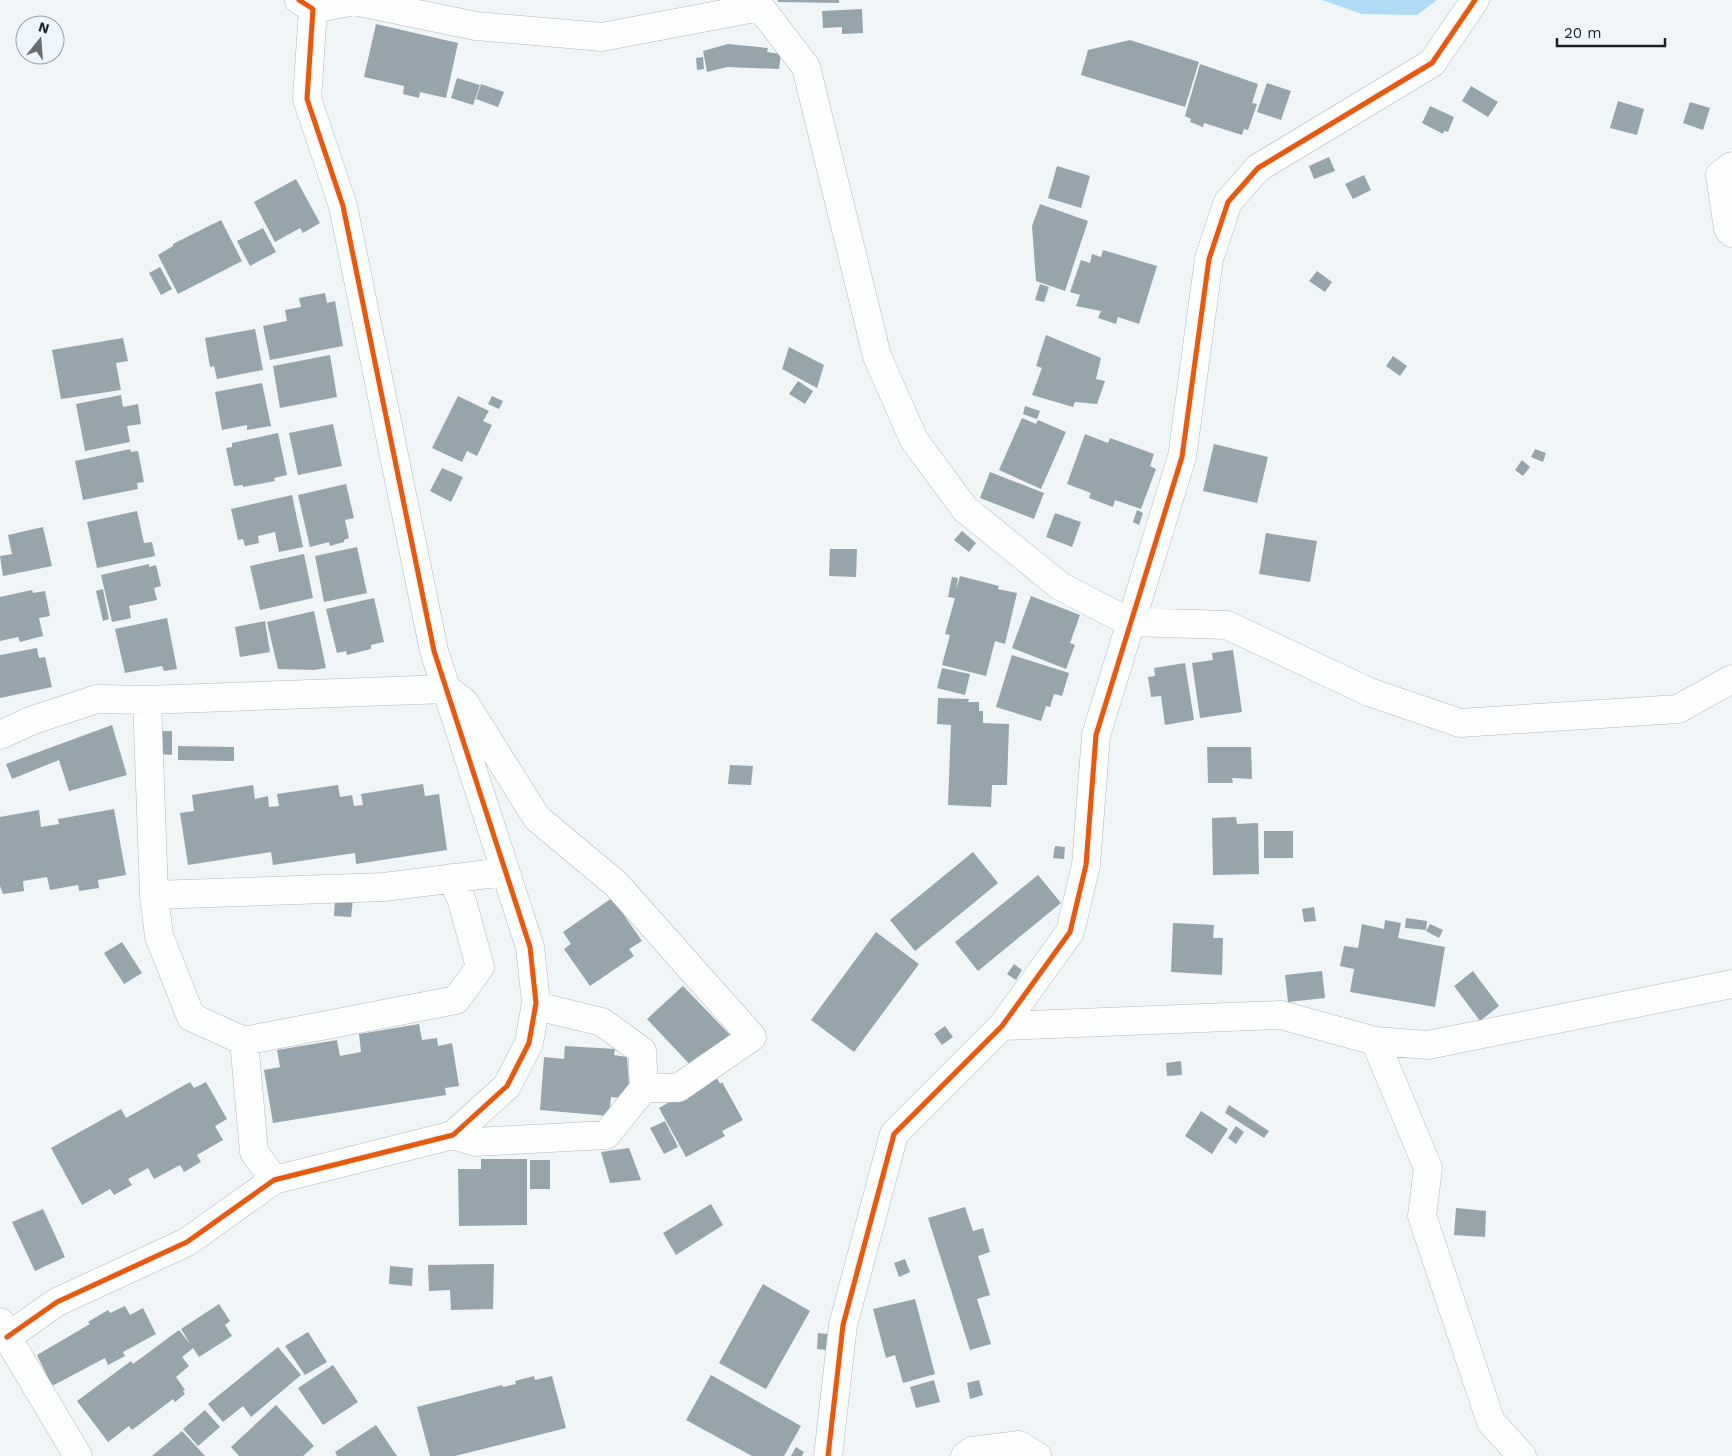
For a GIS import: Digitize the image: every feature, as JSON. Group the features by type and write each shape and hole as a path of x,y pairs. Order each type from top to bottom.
{"street":[{"path":"828,1456 843,1325 894,1134 1002,1026 1070,932 1086,865 1096,734 1129,622 1182,457 1209,259 1228,202 1258,168 1432,63 1475,0"},
{"path":"78,1456 3,1330 57,1302 187,1242 274,1180 453,1135 507,1086 529,1043 536,1006 530,947 504,872 434,651 343,206 307,99 311,3 354,1 476,26 602,37 759,3 806,67 877,356 914,440 965,509 1060,586 1129,622 1227,625 1369,692 1460,723 1678,709 1732,679"},
{"path":"1732,166 1720,175 1728,229 1732,233"},
{"path":"0,735 33,720 97,699 147,700 447,689 464,702 537,818 616,884 752,1037 678,1088 644,1088"},
{"path":"147,700 154,895 159,936 191,1017 244,1041 456,1000 480,967 457,890"},
{"path":"154,895 384,887 457,890 504,872"},
{"path":"1002,1026 1281,1015 1374,1041 1428,1045 1732,984"},
{"path":"453,1135 475,1142 606,1135 644,1088 642,1051 602,1022 536,1006"},
{"path":"244,1041 254,1152 274,1180"},
{"path":"1374,1041 1428,1168 1422,1216 1491,1422 1522,1456"},
{"path":"966,1456 972,1451 1019,1445 1037,1456"}],"water":[{"path":"1322,0 1437,0 1417,15 1362,14"}],"building":[{"path":"778,0 839,0 839,3 778,2"},
{"path":"862,9 863,33 842,34 842,27 823,28 822,11"},
{"path":"376,24 458,43 446,98 420,92 419,98 403,94 404,86 364,77"},
{"path":"1130,40 1199,62 1185,107 1081,75 1088,50"},
{"path":"728,44 768,48 767,52 781,54 779,69 727,67 707,72 703,51"},
{"path":"703,57 704,69 697,70 696,58"},
{"path":"1200,64 1258,84 1252,103 1257,104 1248,130 1244,129 1242,135 1204,123 1203,127 1190,122 1191,119 1185,116"},
{"path":"457,78 480,85 473,105 451,98"},
{"path":"1267,83 1291,91 1281,120 1257,112"},
{"path":"481,84 504,92 498,107 476,99"},
{"path":"1471,86 1498,102 1488,117 1462,101"},
{"path":"1618,101 1644,109 1637,135 1610,128"},
{"path":"1690,102 1710,108 1703,130 1683,123"},
{"path":"1430,106 1454,117 1448,132 1444,131 1443,134 1422,123"},
{"path":"1329,157 1335,171 1314,179 1309,166"},
{"path":"1057,166 1090,176 1081,208 1048,198"},
{"path":"1364,175 1371,190 1353,199 1345,184"},
{"path":"296,179 320,223 303,233 300,228 275,242 254,202"},
{"path":"1040,204 1088,221 1065,291 1036,281 1032,226"},
{"path":"221,220 242,261 178,294 158,255 173,246 173,244"},
{"path":"263,228 276,252 250,266 237,241"},
{"path":"1103,250 1157,266 1139,324 1118,317 1116,324 1098,318 1101,311 1076,306 1080,295 1070,292 1081,260 1090,263 1092,254 1101,257"},
{"path":"160,267 172,289 161,295 149,273"},
{"path":"1317,271 1332,282 1325,292 1309,281"},
{"path":"1040,284 1049,287 1044,302 1035,300"},
{"path":"325,293 327,303 335,301 343,346 270,360 263,326 287,321 285,310 301,307 299,298"},
{"path":"255,329 263,370 217,379 214,366 210,367 205,338"},
{"path":"1046,335 1101,358 1096,379 1105,381 1097,404 1075,402 1073,407 1032,395 1042,368 1036,366"},
{"path":"123,338 128,361 116,363 121,390 61,399 52,350"},
{"path":"789,347 824,365 817,388 782,369"},
{"path":"330,355 337,397 280,408 273,366"},
{"path":"1393,356 1407,366 1400,376 1386,366"},
{"path":"798,381 813,391 805,404 789,394"},
{"path":"262,383 271,426 247,430 247,425 222,430 215,392"},
{"path":"121,395 123,407 138,404 141,424 127,426 130,442 85,451 76,404"},
{"path":"458,396 489,411 483,421 492,425 477,456 467,451 462,462 432,448"},
{"path":"492,396 503,401 499,409 488,404"},
{"path":"1025,406 1040,411 1037,419 1023,414"},
{"path":"1022,418 1036,424 1038,420 1066,432 1041,489 999,470"},
{"path":"333,424 342,466 298,475 289,433"},
{"path":"278,433 287,475 274,478 275,481 243,487 243,485 234,486 226,448 232,447 232,443"},
{"path":"1085,434 1108,443 1110,438 1154,454 1150,466 1156,469 1141,509 1115,500 1113,507 1089,498 1091,493 1067,484"},
{"path":"1214,444 1268,457 1257,503 1203,491"},
{"path":"130,449 131,452 138,451 144,482 137,483 138,489 83,500 75,461"},
{"path":"1535,449 1546,453 1543,462 1531,457"},
{"path":"1522,460 1530,467 1523,476 1515,470"},
{"path":"442,468 463,477 451,502 430,491"},
{"path":"990,472 1044,493 1034,519 980,498"},
{"path":"346,484 354,518 345,520 349,538 344,540 344,542 330,546 329,542 310,547 298,495"},
{"path":"292,495 303,547 279,552 275,532 258,536 259,543 245,546 243,539 238,540 231,509"},
{"path":"1137,510 1143,513 1139,525 1133,522"},
{"path":"137,511 144,543 152,542 155,556 97,568 87,522"},
{"path":"1055,513 1081,522 1072,547 1046,537"},
{"path":"43,527 52,566 3,576 0,556 12,554 8,535"},
{"path":"962,531 976,543 969,552 954,540"},
{"path":"1266,533 1317,541 1310,582 1259,574"},
{"path":"357,547 367,593 324,602 315,556"},
{"path":"830,549 857,549 856,577 829,576"},
{"path":"304,554 313,598 260,610 250,566"},
{"path":"149,564 149,567 156,565 161,586 154,588 157,600 129,606 131,618 112,622 101,575"},
{"path":"960,576 999,586 998,589 1017,593 1005,644 995,641 986,676 942,665 950,635 945,634 955,598 948,597 952,577 958,578 956,590"},
{"path":"103,589 109,619 103,621 96,591"},
{"path":"32,590 33,593 45,591 50,616 39,618 43,636 20,642 18,637 0,641 0,597"},
{"path":"1031,596 1080,615 1070,643 1075,645 1066,669 1012,648"},
{"path":"374,598 384,642 371,645 371,649 347,655 346,651 337,653 326,609"},
{"path":"314,611 326,668 314,670 278,669 267,622"},
{"path":"167,618 177,669 164,671 162,666 125,673 115,629"},
{"path":"265,621 270,652 240,657 235,627"},
{"path":"37,648 39,658 45,657 52,687 0,698 0,655"},
{"path":"1233,650 1242,712 1200,718 1192,663 1213,660 1212,653"},
{"path":"1012,655 1069,673 1062,696 1054,694 1050,707 1046,706 1041,721 996,707"},
{"path":"1185,663 1194,720 1165,725 1161,696 1151,697 1148,677 1155,676 1154,668"},
{"path":"942,668 970,674 965,695 937,688"},
{"path":"938,698 969,699 968,702 979,702 979,711 983,711 983,723 1009,724 1007,785 992,785 991,807 948,805 951,725 937,724"},
{"path":"112,725 127,775 69,791 59,760 12,779 6,764"},
{"path":"159,731 172,731 172,755 160,754"},
{"path":"178,746 234,747 234,761 178,760"},
{"path":"1207,747 1251,747 1252,779 1232,778 1233,783 1208,783"},
{"path":"730,765 753,766 751,785 728,784"},
{"path":"423,784 425,796 439,794 447,850 356,864 355,853 273,865 271,852 188,865 180,813 194,811 192,795 253,785 255,799 268,796 269,807 279,806 277,794 338,785 340,797 352,795 354,806 363,805 361,794"},
{"path":"114,809 126,875 98,880 99,888 79,891 78,885 50,890 47,877 23,881 24,891 3,894 0,886 0,817 39,810 41,827 59,824 58,819"},
{"path":"1236,817 1237,824 1258,823 1259,874 1213,875 1212,818"},
{"path":"1264,831 1293,831 1293,858 1264,858"},
{"path":"1055,846 1065,847 1064,859 1053,858"},
{"path":"973,852 998,883 915,951 890,920"},
{"path":"1038,875 1061,903 978,971 955,942"},
{"path":"335,898 353,899 351,917 334,916"},
{"path":"612,898 642,941 629,949 634,956 590,986 564,949 571,944 563,932"},
{"path":"1314,907 1316,921 1304,922 1302,909"},
{"path":"1406,918 1427,921 1426,930 1405,928"},
{"path":"1385,920 1401,923 1398,938 1445,947 1435,1007 1350,992 1354,969 1340,966 1344,946 1358,948 1362,924 1384,929"},
{"path":"1173,923 1214,925 1213,938 1223,938 1222,975 1171,972"},
{"path":"1430,924 1443,930 1439,938 1426,931"},
{"path":"876,932 919,964 854,1052 811,1020"},
{"path":"122,942 142,973 124,984 104,953"},
{"path":"1014,964 1022,970 1016,980 1007,974"},
{"path":"1322,971 1325,998 1288,1002 1285,975"},
{"path":"1473,971 1499,1006 1480,1021 1454,986"},
{"path":"683,986 732,1037 696,1071 647,1019"},
{"path":"419,1024 422,1040 437,1038 438,1046 452,1043 459,1086 445,1088 446,1095 273,1123 264,1070 280,1067 277,1050 337,1040 340,1056 361,1052 359,1034"},
{"path":"945,1026 953,1037 942,1045 934,1034"},
{"path":"565,1046 615,1049 614,1055 627,1057 630,1099 611,1097 609,1116 540,1110 544,1057 564,1059"},
{"path":"1181,1061 1182,1075 1167,1076 1166,1063"},
{"path":"716,1076 720,1084 722,1082 743,1120 722,1131 725,1136 686,1157 659,1108"},
{"path":"190,1082 194,1088 206,1082 227,1119 215,1126 223,1140 197,1155 201,1162 184,1172 180,1165 154,1179 148,1168 128,1179 132,1185 114,1195 110,1189 82,1205 51,1148 121,1109 126,1118"},
{"path":"1229,1105 1269,1131 1264,1138 1225,1113"},
{"path":"1201,1111 1228,1129 1212,1154 1185,1136"},
{"path":"665,1121 678,1147 664,1154 650,1128"},
{"path":"1236,1126 1244,1132 1236,1144 1228,1138"},
{"path":"629,1148 641,1180 610,1183 601,1152"},
{"path":"481,1159 527,1159 527,1225 459,1226 458,1169 481,1169"},
{"path":"530,1160 550,1160 550,1189 530,1189"},
{"path":"711,1204 723,1225 676,1255 663,1233"},
{"path":"965,1207 973,1231 983,1228 990,1252 978,1256 990,1295 977,1299 991,1344 970,1350 928,1218"},
{"path":"1456,1208 1486,1211 1485,1237 1454,1235"},
{"path":"43,1209 65,1257 35,1271 12,1222"},
{"path":"905,1259 910,1272 899,1277 894,1263"},
{"path":"494,1264 493,1309 451,1310 450,1290 429,1291 428,1265"},
{"path":"390,1266 413,1268 412,1286 389,1284"},
{"path":"763,1284 810,1311 766,1389 719,1363"},
{"path":"915,1299 935,1374 903,1383 895,1355 886,1358 873,1309"},
{"path":"219,1304 230,1321 225,1325 232,1336 199,1357 193,1348 182,1357 189,1366 176,1377 185,1390 183,1391 185,1394 175,1402 173,1399 132,1430 129,1426 108,1442 77,1401 131,1361 133,1364 179,1330 191,1345 181,1329"},
{"path":"125,1306 130,1315 143,1308 156,1334 123,1352 125,1356 108,1365 105,1358 52,1386 37,1355 90,1324 88,1322 108,1310 110,1313"},
{"path":"308,1332 327,1362 305,1375 285,1346"},
{"path":"818,1333 828,1334 827,1350 817,1349"},
{"path":"278,1347 301,1375 251,1417 243,1406 223,1422 208,1404"},
{"path":"333,1365 358,1402 323,1425 298,1388"},
{"path":"711,1375 801,1426 784,1456 752,1456 686,1420"},
{"path":"534,1376 535,1380 552,1376 566,1428 455,1456 430,1456 417,1407 502,1385 503,1387 516,1384 515,1381"},
{"path":"934,1380 940,1402 916,1408 910,1387"},
{"path":"979,1380 983,1395 970,1399 967,1383"},
{"path":"276,1405 314,1446 303,1456 239,1456 231,1447"},
{"path":"205,1410 220,1427 198,1446 183,1429"},
{"path":"376,1425 397,1456 337,1456 335,1452"},
{"path":"182,1431 205,1456 152,1456"},
{"path":"796,1447 804,1452 802,1456 791,1456"}],"cycle path":[{"path":"7,1337 57,1302 187,1242 274,1180 453,1135 507,1086 529,1043 536,1003 530,947 434,651 343,206 307,99 313,9 299,0"},
{"path":"828,1456 843,1325 894,1134 1002,1026 1070,932 1086,865 1096,735 1182,457 1209,259 1228,202 1258,168 1432,63 1475,0"}]}
